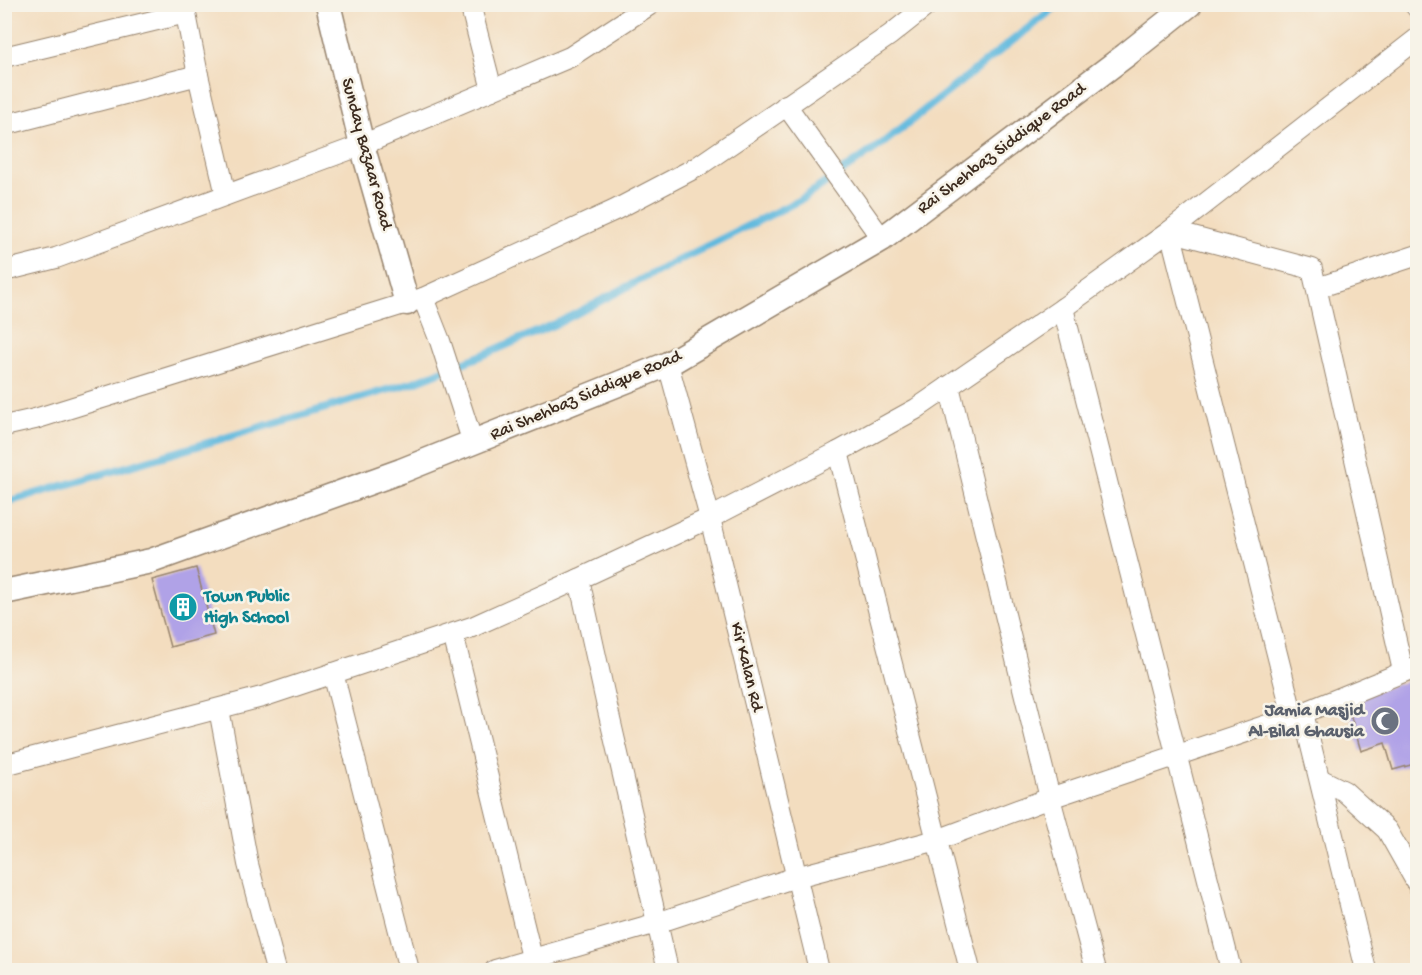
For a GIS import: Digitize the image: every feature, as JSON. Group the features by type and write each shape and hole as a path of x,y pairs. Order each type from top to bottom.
{"street":[{"name":"Sunday Bazaar Road","path":"328,4 362,145 415,300 440,341 473,443"},
{"path":"470,4 492,90"},
{"path":"4,271 56,258 362,145 570,57 651,4"},
{"path":"4,426 46,416 415,300 615,210 697,167 890,35 929,4"},
{"name":"Rai Shehbaz Siddique Road","path":"4,592 151,561 401,471 668,364 882,239 1190,4"},
{"path":"1414,4 1418,9"},
{"path":"4,57 185,9 226,195"},
{"path":"4,765 262,697 453,634 710,518 916,409 1170,231 1418,38"},
{"path":"4,125 198,75"},
{"path":"786,105 882,239"},
{"path":"495,970 534,965 796,877 937,840 1050,798 1298,715 1411,668 1312,269 1170,231"},
{"path":"1170,231 1298,715 1320,778 1366,970"},
{"path":"1317,288 1418,255"},
{"path":"1063,308 1231,970"},
{"name":"Kir Kalan Rd","path":"668,364 710,518 819,970"},
{"path":"949,386 1050,798 1096,970"},
{"path":"838,452 970,970"},
{"path":"579,579 668,970"},
{"path":"453,634 534,965"},
{"path":"333,673 409,970"},
{"path":"219,709 248,864 276,970"},
{"path":"1320,778 1344,790 1387,830 1418,885"}],"building":[{"name":"Town Public High School","path":"196,568 214,635 170,647 152,580"},
{"name":"Jamia Masjid Al-Bilal Ghausia","path":"1418,678 1418,763 1393,770 1385,743 1361,751 1346,700"}],"waterway":[{"path":"4,503 414,382 560,322 802,199 883,143 1059,4"}],"place":[{"name":"Town Public High School","path":"183,607"},
{"name":"Jamia Masjid Al-Bilal Ghausia","path":"1385,721"}]}
